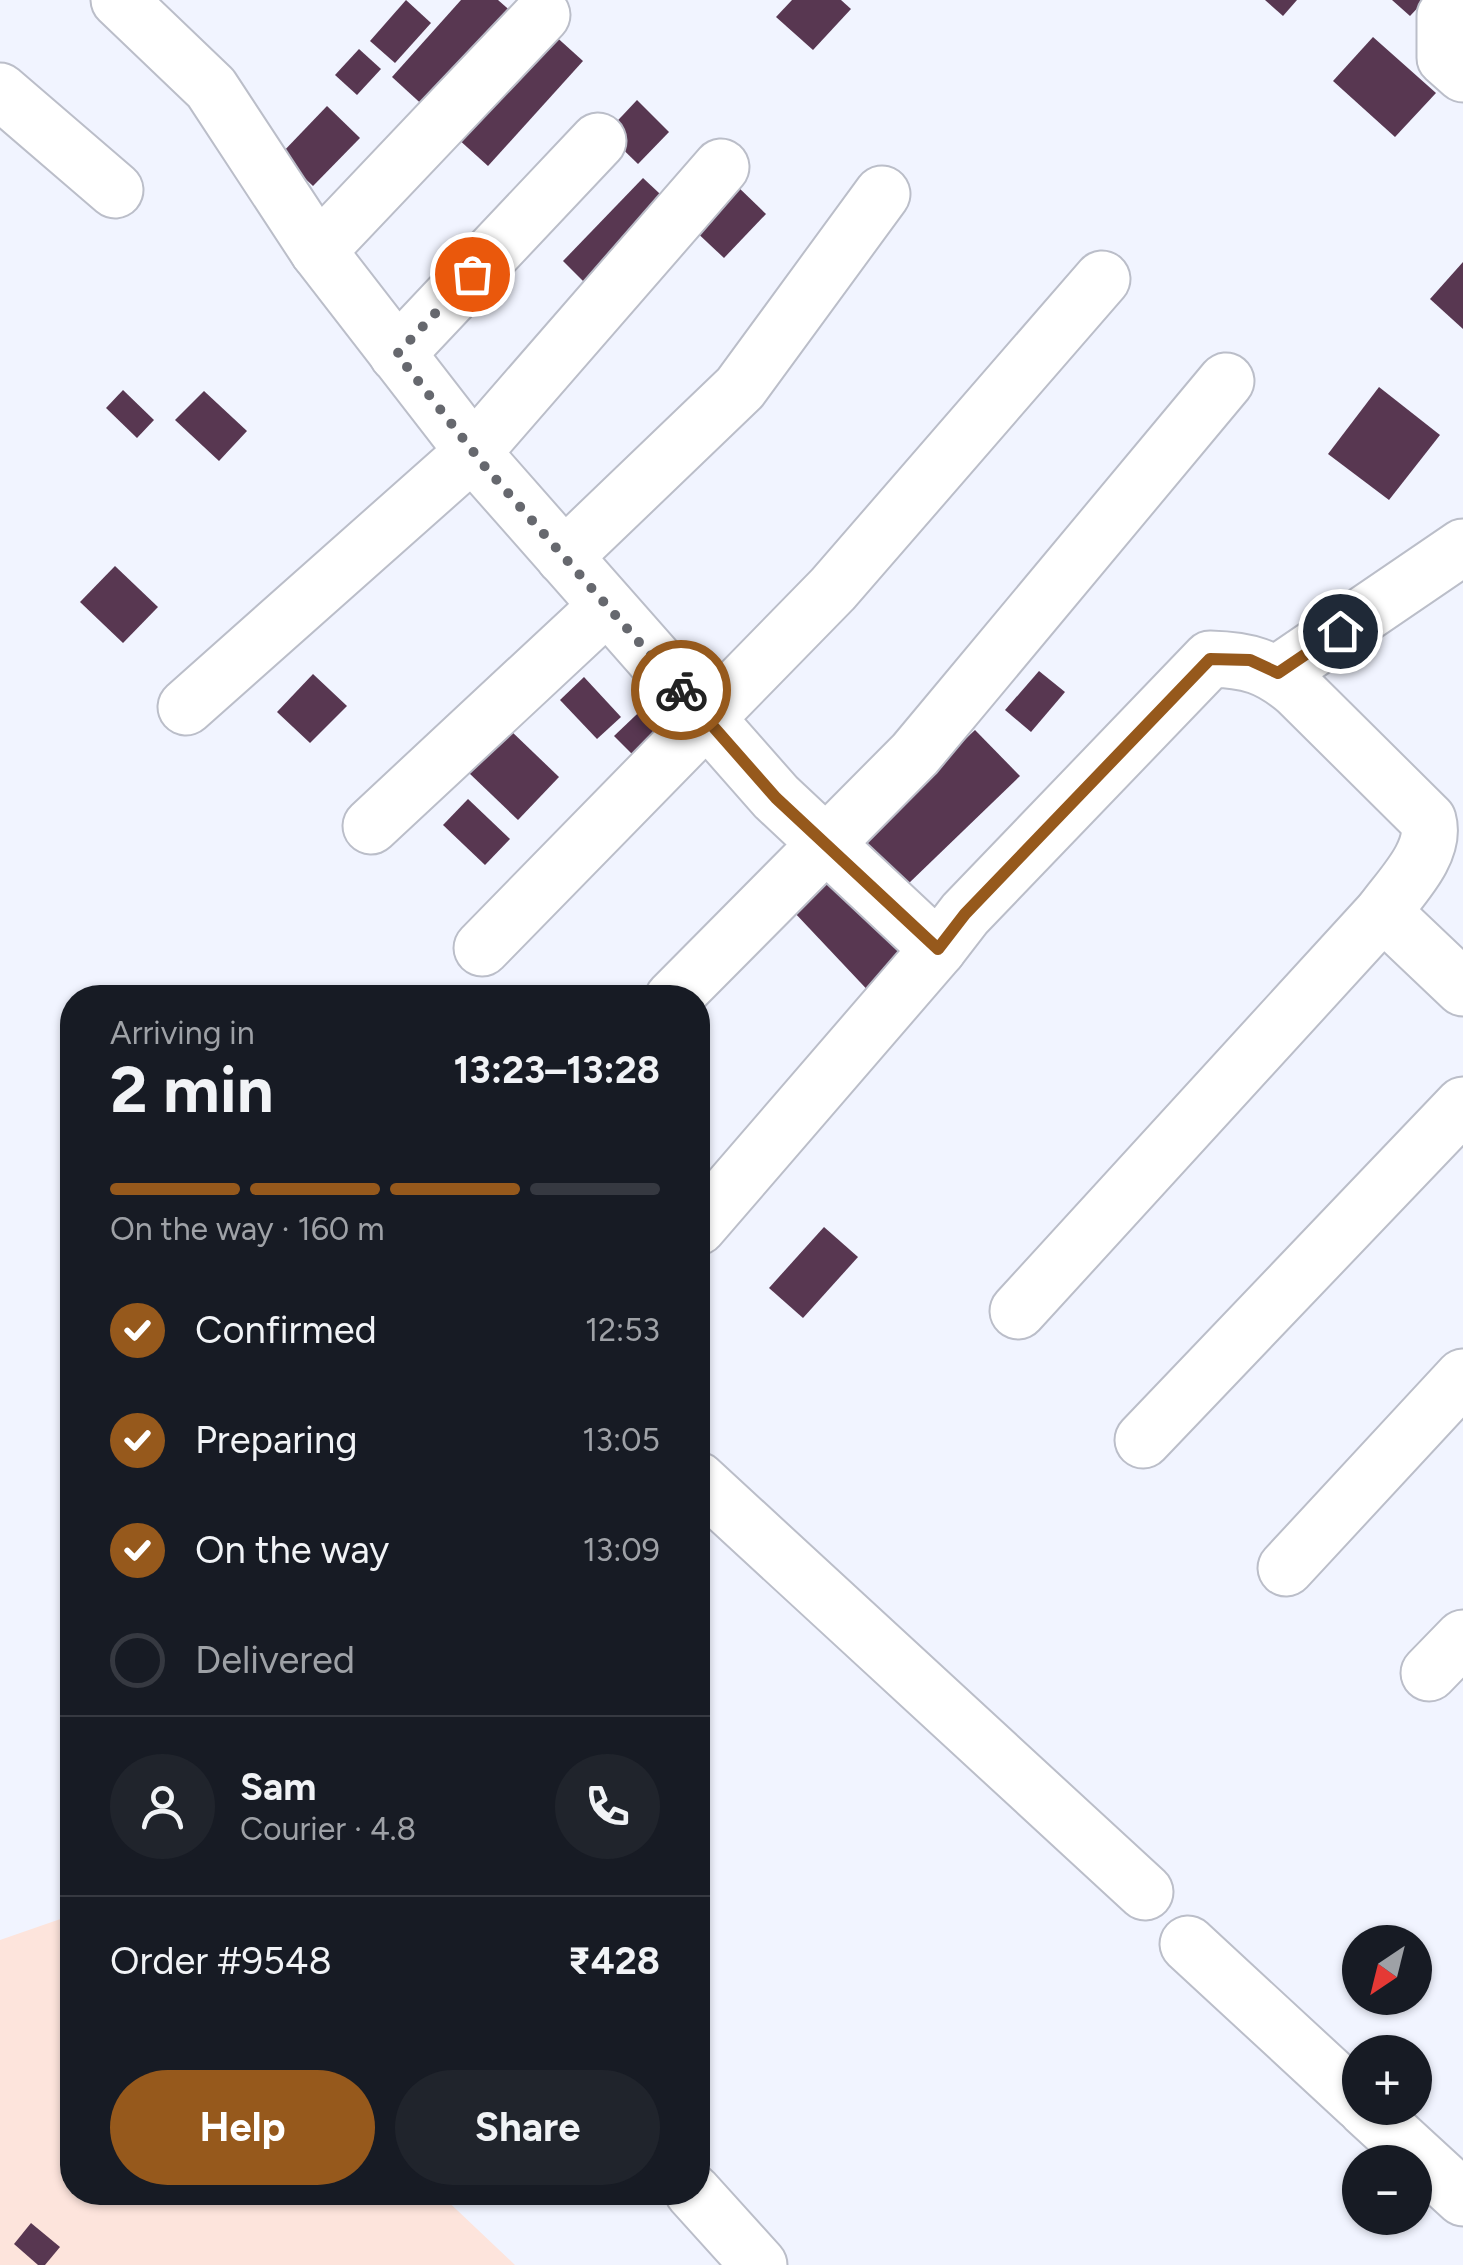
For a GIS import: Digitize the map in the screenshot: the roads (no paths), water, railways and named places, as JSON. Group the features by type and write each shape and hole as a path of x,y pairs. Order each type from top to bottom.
{"street":[{"path":"118,0 211,88 318,251 473,452 776,798 938,949"},
{"path":"1458,0 1445,16 1444,58 1463,74"},
{"path":"318,251 542,15"},
{"path":"0,91 114,190"},
{"path":"397,354 598,142"},
{"path":"186,707 473,452 722,167"},
{"path":"564,557 740,388 882,194"},
{"path":"482,948 832,589 1102,279"},
{"path":"687,985 915,754 1226,381"},
{"path":"1278,673 1463,547"},
{"path":"371,826 607,606"},
{"path":"710,1214 965,914 1210,659 1250,660 1278,673 1428,820 1432,834 1424,853 1383,912 1018,1310"},
{"path":"1383,912 1463,988"},
{"path":"1144,1440 1463,1105"},
{"path":"1286,1568 1463,1377"},
{"path":"710,1491 1145,1892"},
{"path":"1188,1944 1342,2086"},
{"path":"1385,2125 1463,2198"},
{"path":"705,2205 759,2265"}]}
